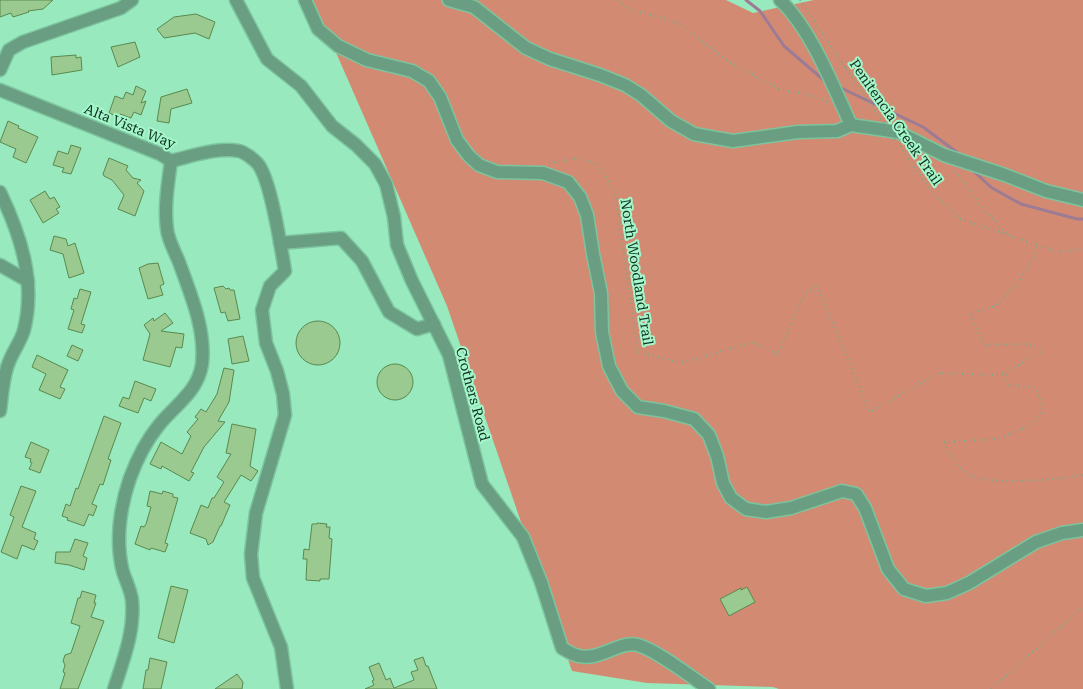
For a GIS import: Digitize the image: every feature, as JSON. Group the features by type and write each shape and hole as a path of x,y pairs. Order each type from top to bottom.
{"street":[{"path":"0,70 10,50 23,42 121,8 132,0"},
{"name":"Crothers Road","path":"236,0 267,59 301,86 332,126 356,145 375,164 386,184 394,217 397,244 412,280 449,355 482,484 523,537 541,582 562,648 577,656 593,657 625,645 636,644 655,653 709,689"},
{"path":"305,0 318,28 338,46 368,60 412,71 429,81 440,97 458,140 469,156 479,165 497,172 543,173 568,182 580,197 587,215 601,293 602,332 609,366 622,392 638,407 664,411 694,419 709,434 717,456 723,483 731,498 746,509 766,512 791,508 842,491 856,494 865,508 888,569 904,589 926,596 947,593 969,583 1036,542 1062,533 1083,530"},
{"path":"449,0 474,7 526,48 542,56 625,84 671,121 694,134 733,141 798,132 837,131 851,125 898,132 944,155 1046,191 1083,200"},
{"path":"780,0 792,11 824,67 835,103 851,125"},
{"name":"Alta Vista Way","path":"0,90 160,154 171,161 224,150 241,151 258,163 266,182 285,271 270,286 262,310 266,343 277,371 283,394 285,416 256,513 251,554 253,578 281,647 287,689"},
{"path":"114,689 132,626 132,600 123,570 119,544 123,503 130,477 147,440 160,423 193,390 202,365 197,313 167,231 166,196 171,161"},
{"path":"0,192 12,219 26,262 29,296 23,332 8,363 0,411"},
{"path":"280,243 341,238 362,261 389,312 417,329 434,324"},
{"path":"0,265 28,282"}],"path":[{"path":"618,0 629,10 684,25 724,60 781,90 810,95 835,103"},
{"name":"Penitencia Creek Trail","path":"800,0 930,190 960,219 1058,252 1083,249"},
{"name":"North Woodland Trail","path":"542,162 552,163 579,158 599,164 615,192 638,352 681,363 752,342 778,355 802,300 816,284 870,412 938,373 996,375 1005,373"},
{"path":"955,171 983,209 1012,237"},
{"path":"1036,246 1034,258 1018,282 996,306 970,313 985,345 1028,344 1042,351 1005,373 1009,385 1036,388 1044,408 1032,425 997,439 945,442 952,458 967,474 988,480 1054,480 1083,475"},
{"path":"991,689 1083,607"}],"shaded area":[{"path":"313,0 726,0 753,13 814,0 1083,0 1083,689 779,689 773,687 647,683 572,671 447,306"}],"building":[{"path":"0,0 53,0 43,9 28,11 13,17 11,13 0,17"},
{"path":"196,14 215,22 209,39 195,33 164,38 157,29 174,17"},
{"path":"135,42 140,57 118,67 111,47"},
{"path":"76,55 76,58 81,57 82,70 52,75 51,57"},
{"path":"136,86 146,91 141,103 146,101 141,115 134,112 131,118 120,114 119,117 109,113 115,96 123,99 126,92 133,95"},
{"path":"187,89 192,103 171,109 169,123 157,121 161,97"},
{"path":"8,121 38,137 26,163 13,157 16,149 0,142"},
{"path":"71,145 81,148 71,174 62,172 64,168 53,165 58,151 68,154"},
{"path":"109,158 128,166 126,170 133,178 141,180 137,183 144,191 135,216 118,209 124,195 112,180 103,174"},
{"path":"45,191 50,199 54,197 60,207 56,209 59,213 43,223 30,200"},
{"path":"54,236 66,239 68,246 75,243 84,273 69,278 63,254 50,250"},
{"path":"158,263 164,284 160,286 163,295 148,299 139,268 148,264"},
{"path":"223,286 226,289 234,290 240,319 228,321 225,312 221,313 214,288"},
{"path":"80,289 91,292 81,324 85,325 82,333 68,329 74,310 71,309 74,298 77,299"},
{"path":"165,313 173,323 161,331 184,334 182,348 176,347 170,367 143,360 150,334 144,325 153,318 154,321"},
{"path":"318,321 330,325 336,331 340,343 336,355 330,361 318,365 306,361 300,355 296,343 300,331 306,325"},
{"path":"243,336 249,361 232,364 228,339"},
{"path":"72,345 83,350 78,361 67,356"},
{"path":"37,355 68,370 60,387 65,389 60,399 39,390 46,374 32,367"},
{"path":"395,364 408,369 413,382 408,395 395,400 382,395 377,382 382,369"},
{"path":"224,368 234,370 229,402 218,421 225,422 204,447 191,472 194,473 189,481 162,466 161,469 150,464 161,442 182,454 191,436 187,432 198,419 195,417 201,409 206,412 217,394"},
{"path":"135,381 156,389 151,401 144,398 138,413 119,406 123,397 129,399"},
{"path":"104,416 121,423 108,459 111,460 103,485 100,484 92,504 97,506 93,516 89,514 84,526 67,520 68,518 62,516 66,504 70,506 76,488 78,489"},
{"path":"232,424 256,429 250,466 258,471 251,481 241,475 224,502 230,505 213,542 208,545 206,539 190,533 201,505 208,508 212,498 214,498 224,482 217,477 231,454 226,453"},
{"path":"31,442 49,450 40,473 29,469 32,463 30,462 31,459 25,457"},
{"path":"21,486 36,491 22,527 36,533 34,539 38,541 34,550 22,545 17,559 1,552 14,517 10,515"},
{"path":"150,491 162,494 163,491 173,494 173,497 178,498 165,543 168,544 165,552 151,548 150,550 135,544 141,526 144,527 146,524 151,507 147,506"},
{"path":"312,524 327,524 326,527 330,527 329,538 332,539 329,579 320,579 320,581 306,580 307,559 303,559 304,549 309,550"},
{"path":"75,539 88,543 83,556 87,558 84,570 55,563 56,552 70,552"},
{"path":"171,586 188,590 174,643 158,638"},
{"path":"747,587 755,602 729,616 720,599 741,588 741,590"},
{"path":"82,591 96,595 94,603 96,603 91,617 104,621 78,689 60,689 65,673 63,672 65,665 63,661 65,655 71,653 80,626 71,623 78,598 80,598"},
{"path":"423,657 437,689 365,689 374,685 369,667 379,663 386,680 390,678 394,688 414,680 411,672 418,670 414,660"},
{"path":"150,658 167,662 161,689 143,689"},
{"path":"237,674 243,682 242,689 215,689"}],"waterway":[{"path":"746,0 760,11 784,46 826,82"},
{"path":"839,87 923,127 962,156"},
{"path":"970,168 992,188 1021,204 1083,219"}]}
